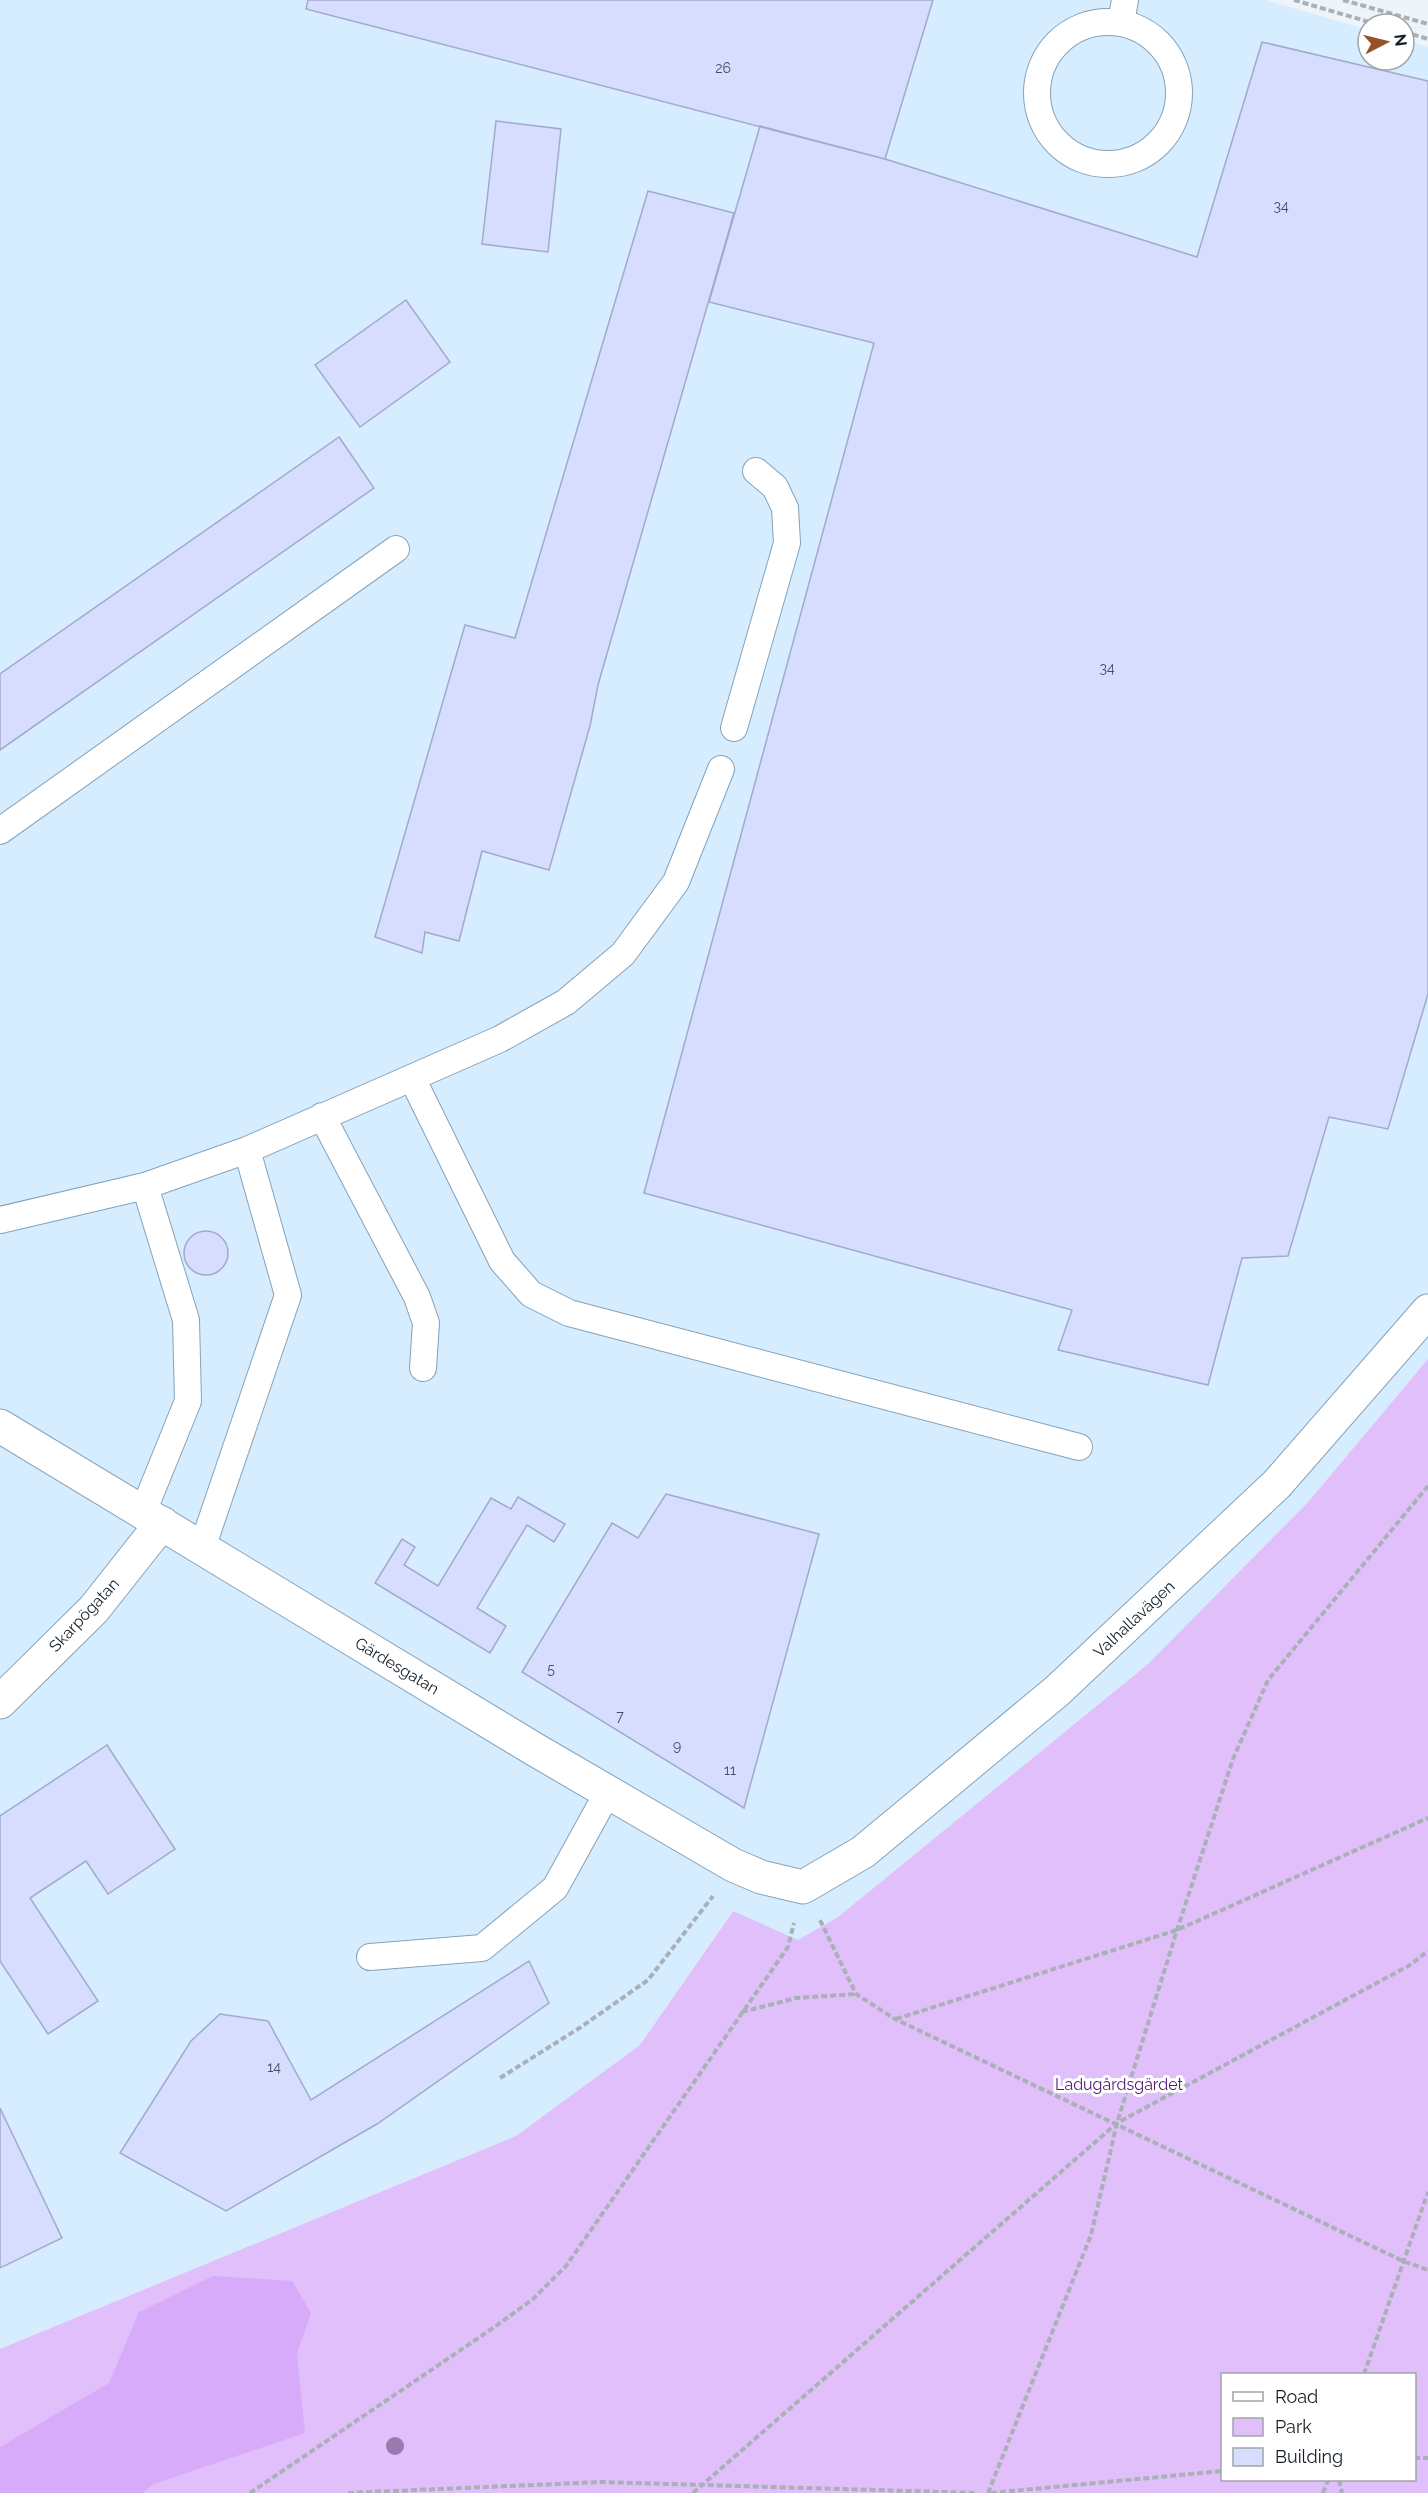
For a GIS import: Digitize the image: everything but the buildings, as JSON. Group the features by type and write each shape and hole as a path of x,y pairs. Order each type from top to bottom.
{"street":[{"name":"Valhallavägen","path":"803,1887 863,1852 1057,1691 1277,1484 1428,1311"},
{"name":"Gärdesgatan","path":"0,1426 733,1865 761,1877 803,1887"},
{"name":"Skarpögatan","path":"0,1702 94,1609 153,1518"}],"lane":[{"path":"1123,11 1163,47 1176,69 1180,93 1175,118 1163,140 1144,156 1121,164 1096,165 1075,158 1056,144 1043,126 1036,104 1037,81 1044,60 1058,42 1077,28 1123,11"},
{"path":"734,728 787,543 784,508 775,486 756,471"},
{"path":"0,831 396,549"},
{"path":"0,1220 145,1186 247,1150 500,1039 566,1002 623,954 676,882 721,769"},
{"path":"412,1078 502,1261 531,1294 569,1313 1079,1447"},
{"path":"322,1116 417,1297 426,1323 423,1368"},
{"path":"202,1548 288,1295 247,1150"},
{"path":"145,1186 186,1320 188,1401 153,1518"},
{"path":"370,1957 482,1948 555,1888 608,1792"}],"path":[{"path":"1294,0 1356,18"},
{"path":"1343,0 1428,24"},
{"path":"1221,2471 989,2493 1091,2235 1117,2123 1233,1759 1268,1680 1428,1486"},
{"path":"895,2019 1177,1930 1428,1818"},
{"path":"500,2079 581,2027 648,1980 705,1909 733,1865"},
{"path":"803,1887 856,1994 895,2019 1403,2261 1428,2270"},
{"path":"250,2493 496,2326 533,2299 566,2265 788,1947 803,1887"},
{"path":"693,2493 1117,2123 1410,1965 1428,1951"},
{"path":"741,2012 796,1998 856,1994"},
{"path":"1364,2373 1428,2192"},
{"path":"348,2493 601,2482 976,2493"}],"shaded area":[{"path":"0,0 1266,0 1356,26 1356,72 1416,72 1416,44 1428,47 1428,1359 1309,1501 1148,1664 838,1917 798,1940 732,1911 640,2045 516,2136 0,2349"},
{"path":"213,2276 292,2281 311,2313 297,2354 305,2433 154,2484 143,2493 0,2493 0,2447 109,2383 139,2312"}],"green space":[{"name":"Ladugårdsgärdet","path":"1428,1359 1428,2493 0,2493 0,2349 516,2136 640,2045 733,1911 798,1940 838,1917 1148,1664 1309,1501"}]}
